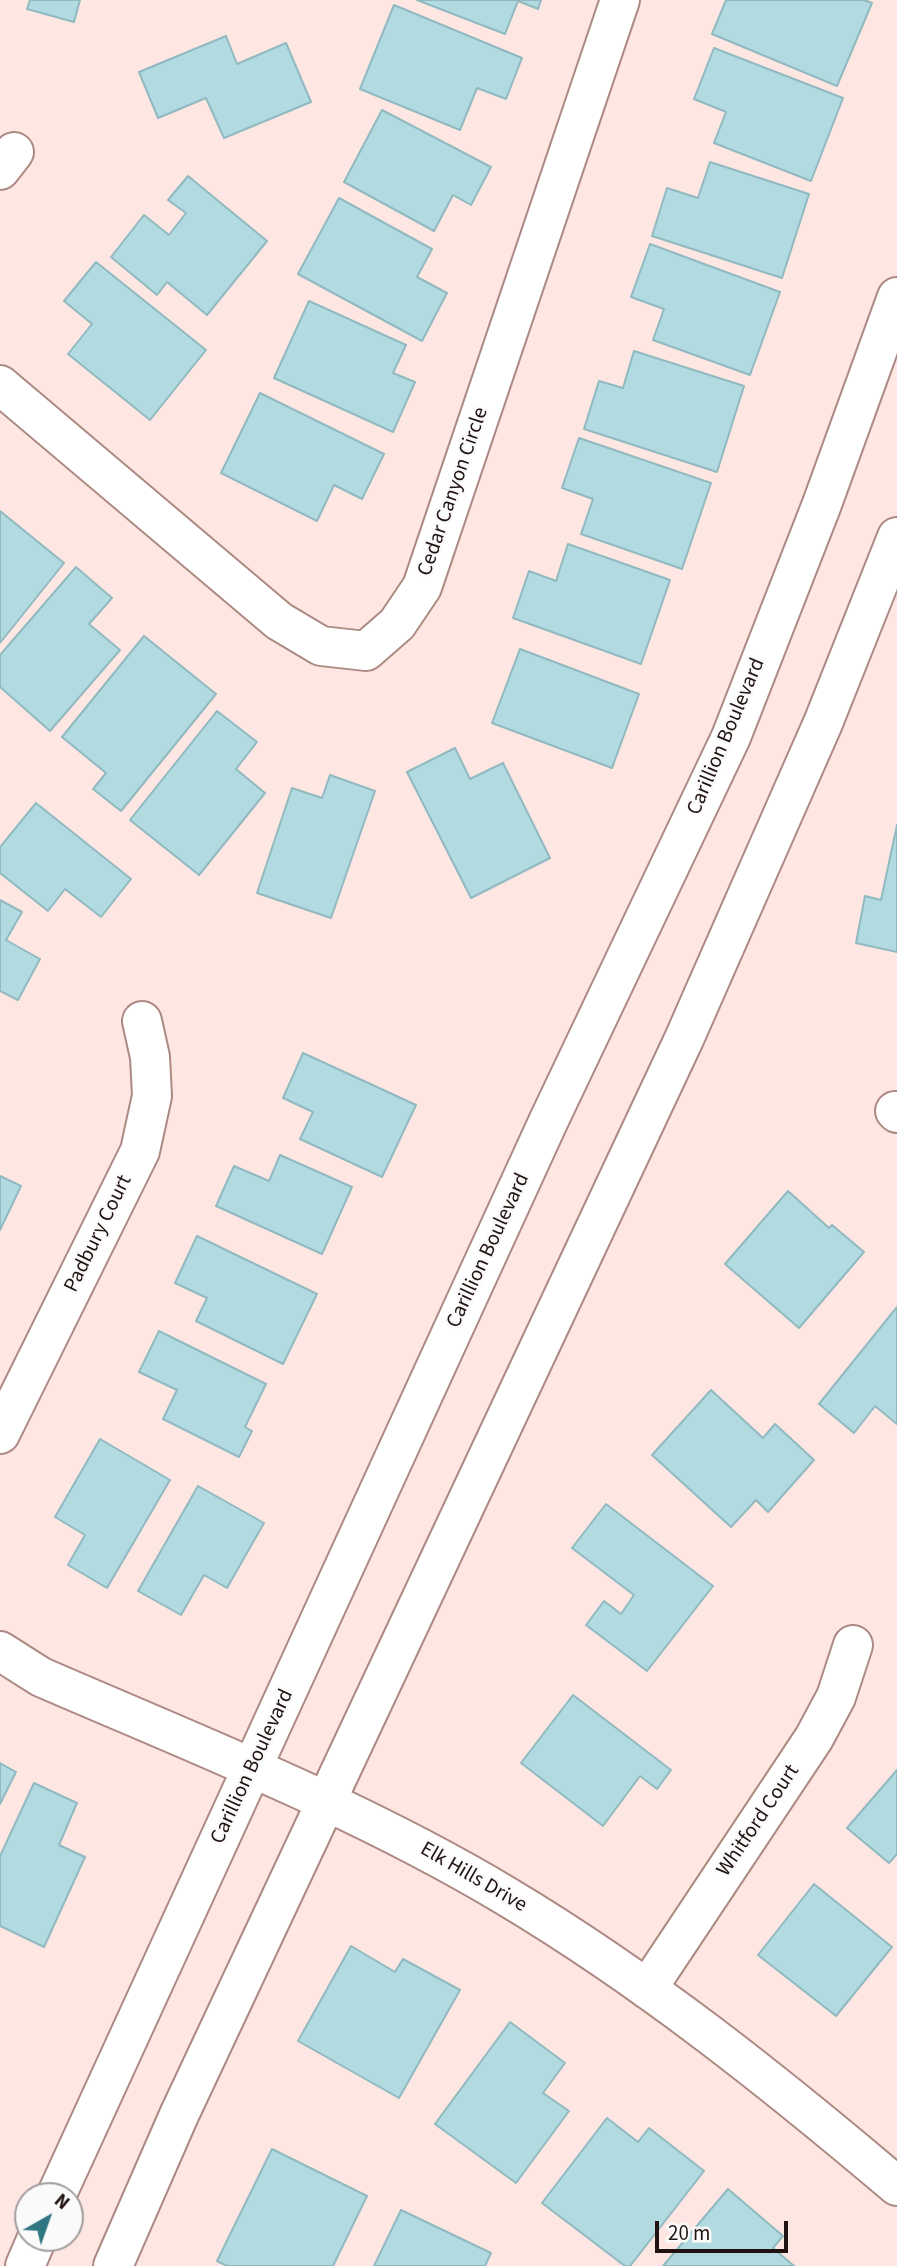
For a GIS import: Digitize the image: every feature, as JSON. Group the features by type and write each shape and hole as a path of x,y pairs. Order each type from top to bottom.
{"street":[{"name":"Cedar Canyon Circle","path":"0,385 279,621 321,646 366,651 397,624 422,587 620,0"},
{"name":"Carillion Boulevard","path":"62,2182 548,1122 731,737 822,504 897,297"},
{"path":"113,2266 179,2115 684,1039 823,723 897,537"},
{"name":"Padbury Court","path":"0,1434 140,1152 152,1096 150,1057 142,1021"},
{"name":"Whitford Court","path":"647,1989 814,1738 836,1697 853,1645"},
{"name":"Elk Hills Drive","path":"0,1651 41,1677 327,1801 505,1895 600,1955 781,2088 897,2186"}],"building":[{"path":"30,0 80,0 74,22 27,9"},
{"path":"417,0 541,0 538,9 518,1 505,34"},
{"path":"726,0 864,0 872,3 837,86 712,34"},
{"path":"394,5 522,58 506,99 477,88 460,130 360,89"},
{"path":"226,36 237,64 286,43 311,102 224,138 206,98 158,118 139,72"},
{"path":"714,48 843,98 811,181 714,143 726,112 694,99"},
{"path":"382,110 491,167 471,205 453,195 434,231 344,182"},
{"path":"710,162 809,194 782,278 652,236 667,188 698,198"},
{"path":"188,176 267,241 207,315 167,282 157,295 111,257 144,215 169,235 186,213 168,200"},
{"path":"339,198 432,249 417,277 447,293 422,341 298,274"},
{"path":"650,244 780,292 750,375 653,340 664,309 631,297"},
{"path":"96,262 206,350 150,420 68,354 92,324 64,301"},
{"path":"309,301 406,345 393,373 415,382 393,432 274,378"},
{"path":"634,351 744,386 717,472 584,429 599,381 623,388"},
{"path":"260,393 384,454 362,499 334,485 317,521 221,473"},
{"path":"579,438 711,483 682,569 581,534 593,499 562,488"},
{"path":"0,511 64,563 0,643"},
{"path":"568,544 670,580 641,664 513,618 529,571 556,581"},
{"path":"76,567 112,598 89,624 120,650 50,731 0,687 0,655"},
{"path":"144,636 216,694 121,811 93,789 106,773 62,737"},
{"path":"520,649 639,694 612,768 492,723"},
{"path":"217,711 257,742 236,769 265,793 199,875 130,820"},
{"path":"455,748 470,779 503,763 550,858 471,898 407,772"},
{"path":"330,775 375,791 331,918 257,893 292,788 322,798"},
{"path":"36,803 131,879 101,917 65,889 48,911 0,873 0,847"},
{"path":"897,825 897,952 856,943 865,896 881,900"},
{"path":"0,900 22,912 6,940 40,959 18,1000 0,991"},
{"path":"303,1053 416,1105 382,1177 300,1139 313,1112 283,1098"},
{"path":"280,1155 352,1187 322,1254 216,1206 234,1166 269,1181"},
{"path":"0,1176 21,1186 0,1230"},
{"path":"788,1191 829,1228 832,1225 864,1252 799,1328 725,1264"},
{"path":"197,1236 317,1294 283,1364 196,1321 207,1298 175,1283"},
{"path":"897,1307 897,1424 875,1406 854,1433 819,1404"},
{"path":"159,1331 266,1384 245,1427 252,1431 239,1457 163,1419 177,1390 139,1372"},
{"path":"711,1390 763,1438 775,1424 814,1460 768,1512 756,1500 731,1527 652,1455"},
{"path":"100,1439 170,1480 107,1588 68,1565 85,1535 55,1517"},
{"path":"198,1486 264,1523 227,1588 204,1575 181,1615 138,1591"},
{"path":"606,1504 713,1586 647,1671 586,1625 604,1601 621,1614 634,1595 572,1548"},
{"path":"573,1695 671,1770 657,1789 640,1776 603,1826 521,1763"},
{"path":"0,1763 16,1772 0,1804"},
{"path":"897,1770 897,1854 889,1863 847,1828"},
{"path":"34,1783 77,1803 59,1845 85,1857 44,1947 0,1926 0,1856"},
{"path":"814,1884 892,1947 836,2016 758,1955"},
{"path":"351,1946 395,1972 403,1959 460,1990 399,2098 298,2041"},
{"path":"510,2022 565,2063 543,2093 569,2111 516,2183 435,2124"},
{"path":"607,2118 638,2142 649,2128 704,2171 630,2266 625,2266 542,2203"},
{"path":"272,2149 367,2196 333,2266 227,2266 217,2261"},
{"path":"728,2189 783,2236 773,2248 794,2266 663,2266"},
{"path":"401,2210 491,2253 485,2266 374,2266"}]}
